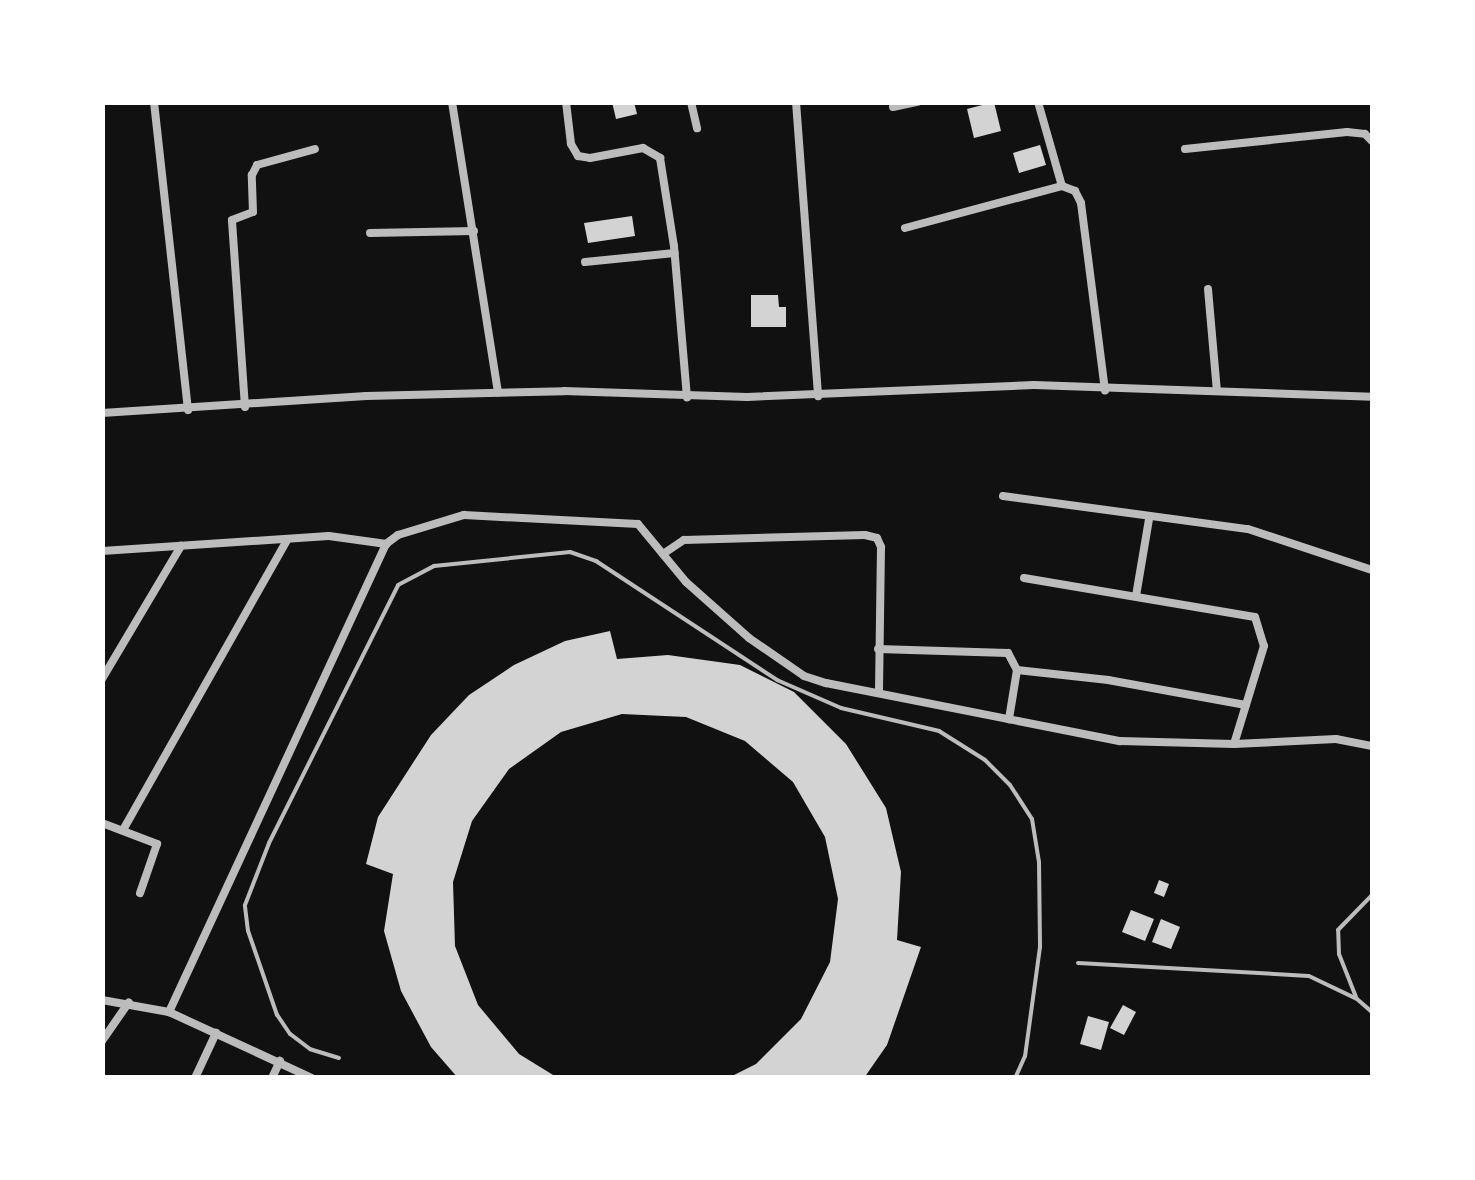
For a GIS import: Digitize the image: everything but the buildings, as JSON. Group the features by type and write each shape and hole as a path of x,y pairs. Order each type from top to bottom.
{"street":[{"path":"154,102 188,410"},
{"path":"452,102 498,392"},
{"path":"566,102 573,149 578,156 590,158 643,148 660,158 674,253 686,397"},
{"path":"691,102 697,128"},
{"path":"796,102 818,396"},
{"path":"892,107 917,102"},
{"path":"1038,102 1062,186"},
{"path":"1184,150 1347,132 1365,134 1372,141"},
{"path":"246,406 232,220 253,212 252,175 257,165 315,149"},
{"path":"905,228 1062,186 1074,191 1081,203 1105,390"},
{"path":"370,233 474,231"},
{"path":"584,262 674,253"},
{"path":"1208,289 1217,391"},
{"path":"102,412 188,410 366,396 498,392 818,396 955,386 1372,397"},
{"path":"1003,496 1149,519 1248,529 1372,570"},
{"path":"169,1012 386,544 398,535 464,515 630,521 643,528 700,596 770,654 813,679 1120,741 1234,744 1336,739 1372,746"},
{"path":"1136,596 1149,519"},
{"path":"102,551 329,536 386,544"},
{"path":"663,554 684,540 872,536 882,548 879,693"},
{"path":"123,830 287,540"},
{"path":"102,679 181,546"},
{"path":"1024,578 1254,617 1262,629 1264,646 1234,744"},
{"path":"878,648 1004,651 1012,656 1017,670 1008,719"},
{"path":"1017,670 1108,680 1246,705"},
{"path":"102,824 157,844 140,893"},
{"path":"102,1000 169,1012 312,1078"},
{"path":"102,1041 129,1002"},
{"path":"195,1078 216,1033"},
{"path":"272,1078 280,1061"}],"lane":[{"path":"339,1058 310,1049 290,1034 277,1015 248,931 245,905 269,843 398,585 434,566 570,552 596,561 777,680 840,708 939,731 986,760 1010,785 1032,819 1039,862 1040,947 1024,1056 1015,1078"},
{"path":"1357,999 1339,954 1338,930 1372,894"},
{"path":"1078,963 1310,976 1357,999 1372,1012"}]}
